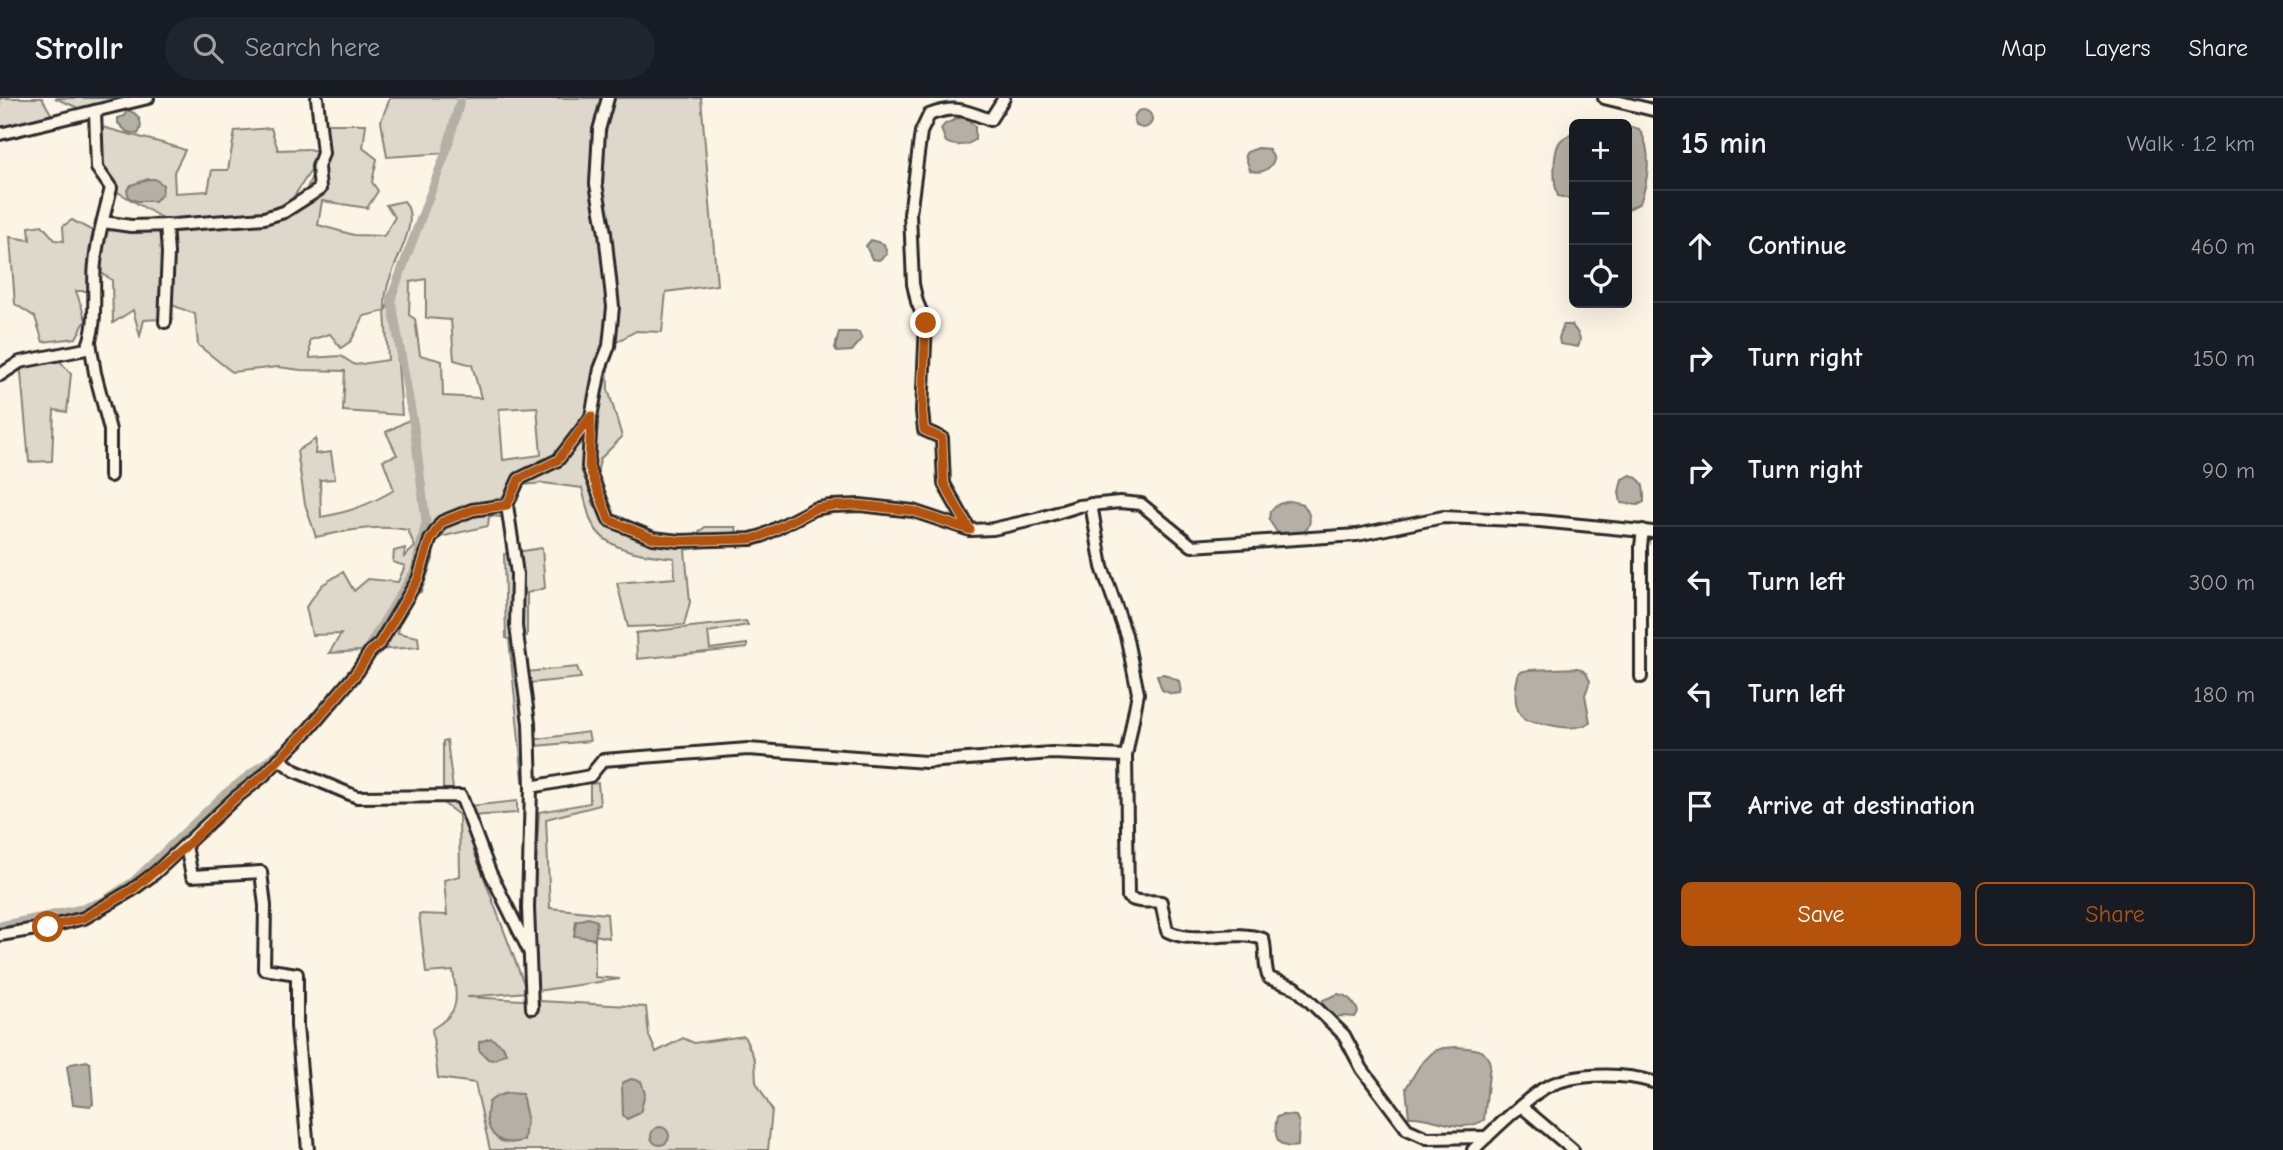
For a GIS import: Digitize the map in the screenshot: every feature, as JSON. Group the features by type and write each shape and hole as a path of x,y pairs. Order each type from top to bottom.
{"street":[{"path":"0,134 148,98"},
{"path":"103,222 131,226 166,225 264,218 284,212 320,189 318,167 323,153 317,98"},
{"path":"608,98 599,130 596,184 605,233 613,307 609,346 600,369 591,416 589,467 609,520 653,538 679,541 756,538 814,509 831,506 860,505 913,511 970,530 1015,524 1064,510 1119,502 1141,504 1192,546 1357,535 1443,517 1540,521 1648,531 1641,546 1641,677"},
{"path":"970,530 944,484 942,438 924,430 922,411 926,323 913,284 910,214 921,132 929,115 948,107 990,120 1004,98"},
{"path":"1604,98 1653,110"},
{"path":"95,111 97,168 111,188 94,264 90,342 110,430 110,476"},
{"path":"165,322 168,253 166,225"},
{"path":"0,375 20,362 86,349 90,342"},
{"path":"532,1008 528,908 531,787 529,723 516,626 517,575 507,505 519,479 558,460 591,416"},
{"path":"0,935 84,918 132,890 186,846 310,728 358,671 370,652 380,643 418,579 430,540 442,522 472,510 507,505"},
{"path":"1091,505 1102,567 1126,635 1138,693 1126,756 1128,898 1136,902 1161,902 1167,932 1178,937 1235,935 1263,939 1267,951 1266,971 1269,978 1296,988 1344,1035 1362,1069 1407,1129 1427,1139 1487,1137"},
{"path":"531,787 590,776 603,760 748,749 926,762 1052,753 1126,756"},
{"path":"279,759 295,771 357,797 461,796 490,872 529,952"},
{"path":"186,846 192,876 261,872 265,906 264,969 297,974 298,1026 308,1150"},
{"path":"1473,1150 1539,1091 1555,1083 1596,1076 1638,1078 1653,1082"},
{"path":"1521,1106 1573,1150"}],"shaded area":[{"path":"0,98 42,98 54,119 0,130"},
{"path":"55,98 134,98 77,113 76,107"},
{"path":"390,98 608,98 596,184 613,307 607,351 608,389 622,437 600,459 592,502 609,524 628,527 644,540 664,543 677,535 692,538 705,527 736,527 738,542 685,550 690,602 684,625 628,627 617,583 675,578 674,558 639,553 616,546 597,531 591,521 582,488 543,483 513,486 497,506 504,517 489,516 488,526 431,539 433,559 421,592 410,595 398,633 418,637 419,647 329,653 341,634 312,635 306,607 322,585 343,572 354,591 368,579 398,582 405,566 393,562 394,551 405,548 404,557 415,547 408,530 396,528 362,529 316,537 305,504 297,451 316,439 315,454 331,452 335,479 320,480 321,517 359,507 394,490 383,460 397,455 386,432 411,419 394,312 402,415 343,411 345,371 278,367 232,372 198,345 195,314 167,303 161,319 144,320 140,336 133,310 113,323 112,280 100,272 94,291 76,291 86,320 76,338 43,342 35,317 15,304 10,237 30,240 29,227 42,225 55,240 64,241 63,226 72,220 100,235 103,222 172,224 111,188 97,168 99,126 185,150 174,172 175,193 208,191 212,170 228,170 235,131 271,128 278,150 309,149 322,153 323,124 366,124 363,148 377,159 372,182 378,191 367,208 322,201 318,225 354,235 384,236 395,217 386,205 404,201 409,212 409,224 385,297 386,310 446,153 387,157 381,121","holes":["319,158 302,201 285,210","426,279 426,318 451,320 454,360 472,365 481,398 443,396 442,361 420,355 415,319 409,315 410,282","385,311 388,360 355,365 341,356 310,358 310,340 330,334 341,348 351,341 364,316","537,407 541,455 503,460 499,409"]},
{"path":"611,98 701,98 717,285 666,292 662,332 636,331 611,345 598,184 601,131"},
{"path":"126,110 139,119 141,126 138,134 127,132 118,123 118,118 125,116"},
{"path":"1143,110 1150,112 1150,126 1143,128 1136,126 1134,119 1136,112"},
{"path":"966,118 975,126 975,140 968,144 949,144 941,129 945,124"},
{"path":"1632,127 1639,129 1648,156 1640,203 1632,207"},
{"path":"1569,136 1569,199 1558,196 1555,184 1556,154 1559,143"},
{"path":"1258,148 1269,149 1274,159 1268,168 1258,172 1250,170 1245,155"},
{"path":"155,179 163,185 162,194 155,201 129,198 127,190 131,185"},
{"path":"871,240 884,244 887,254 879,260 872,259 866,246"},
{"path":"1563,325 1572,325 1580,337 1578,347 1560,344"},
{"path":"839,332 859,332 862,339 852,351 837,352 835,348"},
{"path":"48,356 60,361 71,374 67,412 54,410 52,461 29,462 20,362"},
{"path":"1631,475 1641,482 1644,488 1644,502 1638,505 1621,503 1619,492 1622,479"},
{"path":"1290,501 1303,504 1308,512 1309,526 1300,534 1285,535 1277,532 1269,520 1270,511 1279,504"},
{"path":"542,548 545,588 527,593 527,636 522,637 526,672 577,667 581,678 531,683 530,740 588,732 590,741 536,746 528,774 523,780 509,639 506,638 504,554"},
{"path":"746,621 748,625 708,632 710,649 747,644 747,648 637,659 636,633"},
{"path":"1579,668 1586,673 1590,681 1585,695 1590,722 1576,727 1559,727 1525,720 1518,710 1516,698 1519,672"},
{"path":"1164,674 1179,681 1181,693 1172,694 1162,690 1157,675"},
{"path":"447,740 453,789 467,792 470,806 517,801 517,813 470,816 474,851 527,992 467,997 646,1007 649,1036 656,1052 683,1038 694,1043 744,1036 755,1060 756,1082 772,1110 768,1150 490,1150 475,1083 438,1078 432,1029 448,1017 455,1005 453,971 426,973 419,914 447,915 444,880 460,876 459,815 443,803 443,741"},
{"path":"598,783 600,805 546,819 550,908 607,914 609,938 595,935 595,977 620,979 529,992 539,812 590,803 590,784"},
{"path":"588,918 597,921 595,939 574,936 576,921"},
{"path":"1338,994 1353,1003 1358,1012 1355,1017 1340,1016 1332,1019 1323,1011 1323,1000"},
{"path":"491,1038 503,1046 506,1053 494,1060 488,1059 479,1050 479,1042"},
{"path":"1457,1047 1478,1050 1488,1058 1490,1064 1484,1120 1456,1126 1409,1117 1406,1088 1420,1065 1434,1051"},
{"path":"87,1061 90,1063 93,1104 73,1104 67,1067"},
{"path":"631,1079 641,1081 645,1094 640,1113 627,1119 623,1116 622,1083"},
{"path":"508,1093 522,1094 527,1118 524,1140 506,1142 493,1134 490,1128 487,1112 489,1102"},
{"path":"1296,1116 1299,1123 1298,1146 1285,1146 1278,1140 1277,1117"},
{"path":"656,1127 664,1127 669,1136 667,1143 656,1145 651,1140 651,1132"}],"waterway":[{"path":"364,654 415,570 426,522 414,427 391,298 446,152 461,98"},
{"path":"0,926 82,909 104,901 134,881 225,794 282,750"}],"route":[{"path":"48,927 84,918 132,890 184,848 234,799 263,776 310,728 380,643 418,579 430,540 442,522 472,510 507,505 519,479 558,460 591,416 589,467 609,520 653,538 679,541 756,538 814,509 860,505 913,511 970,530 944,484 942,438 924,430 922,411 926,323"}]}
